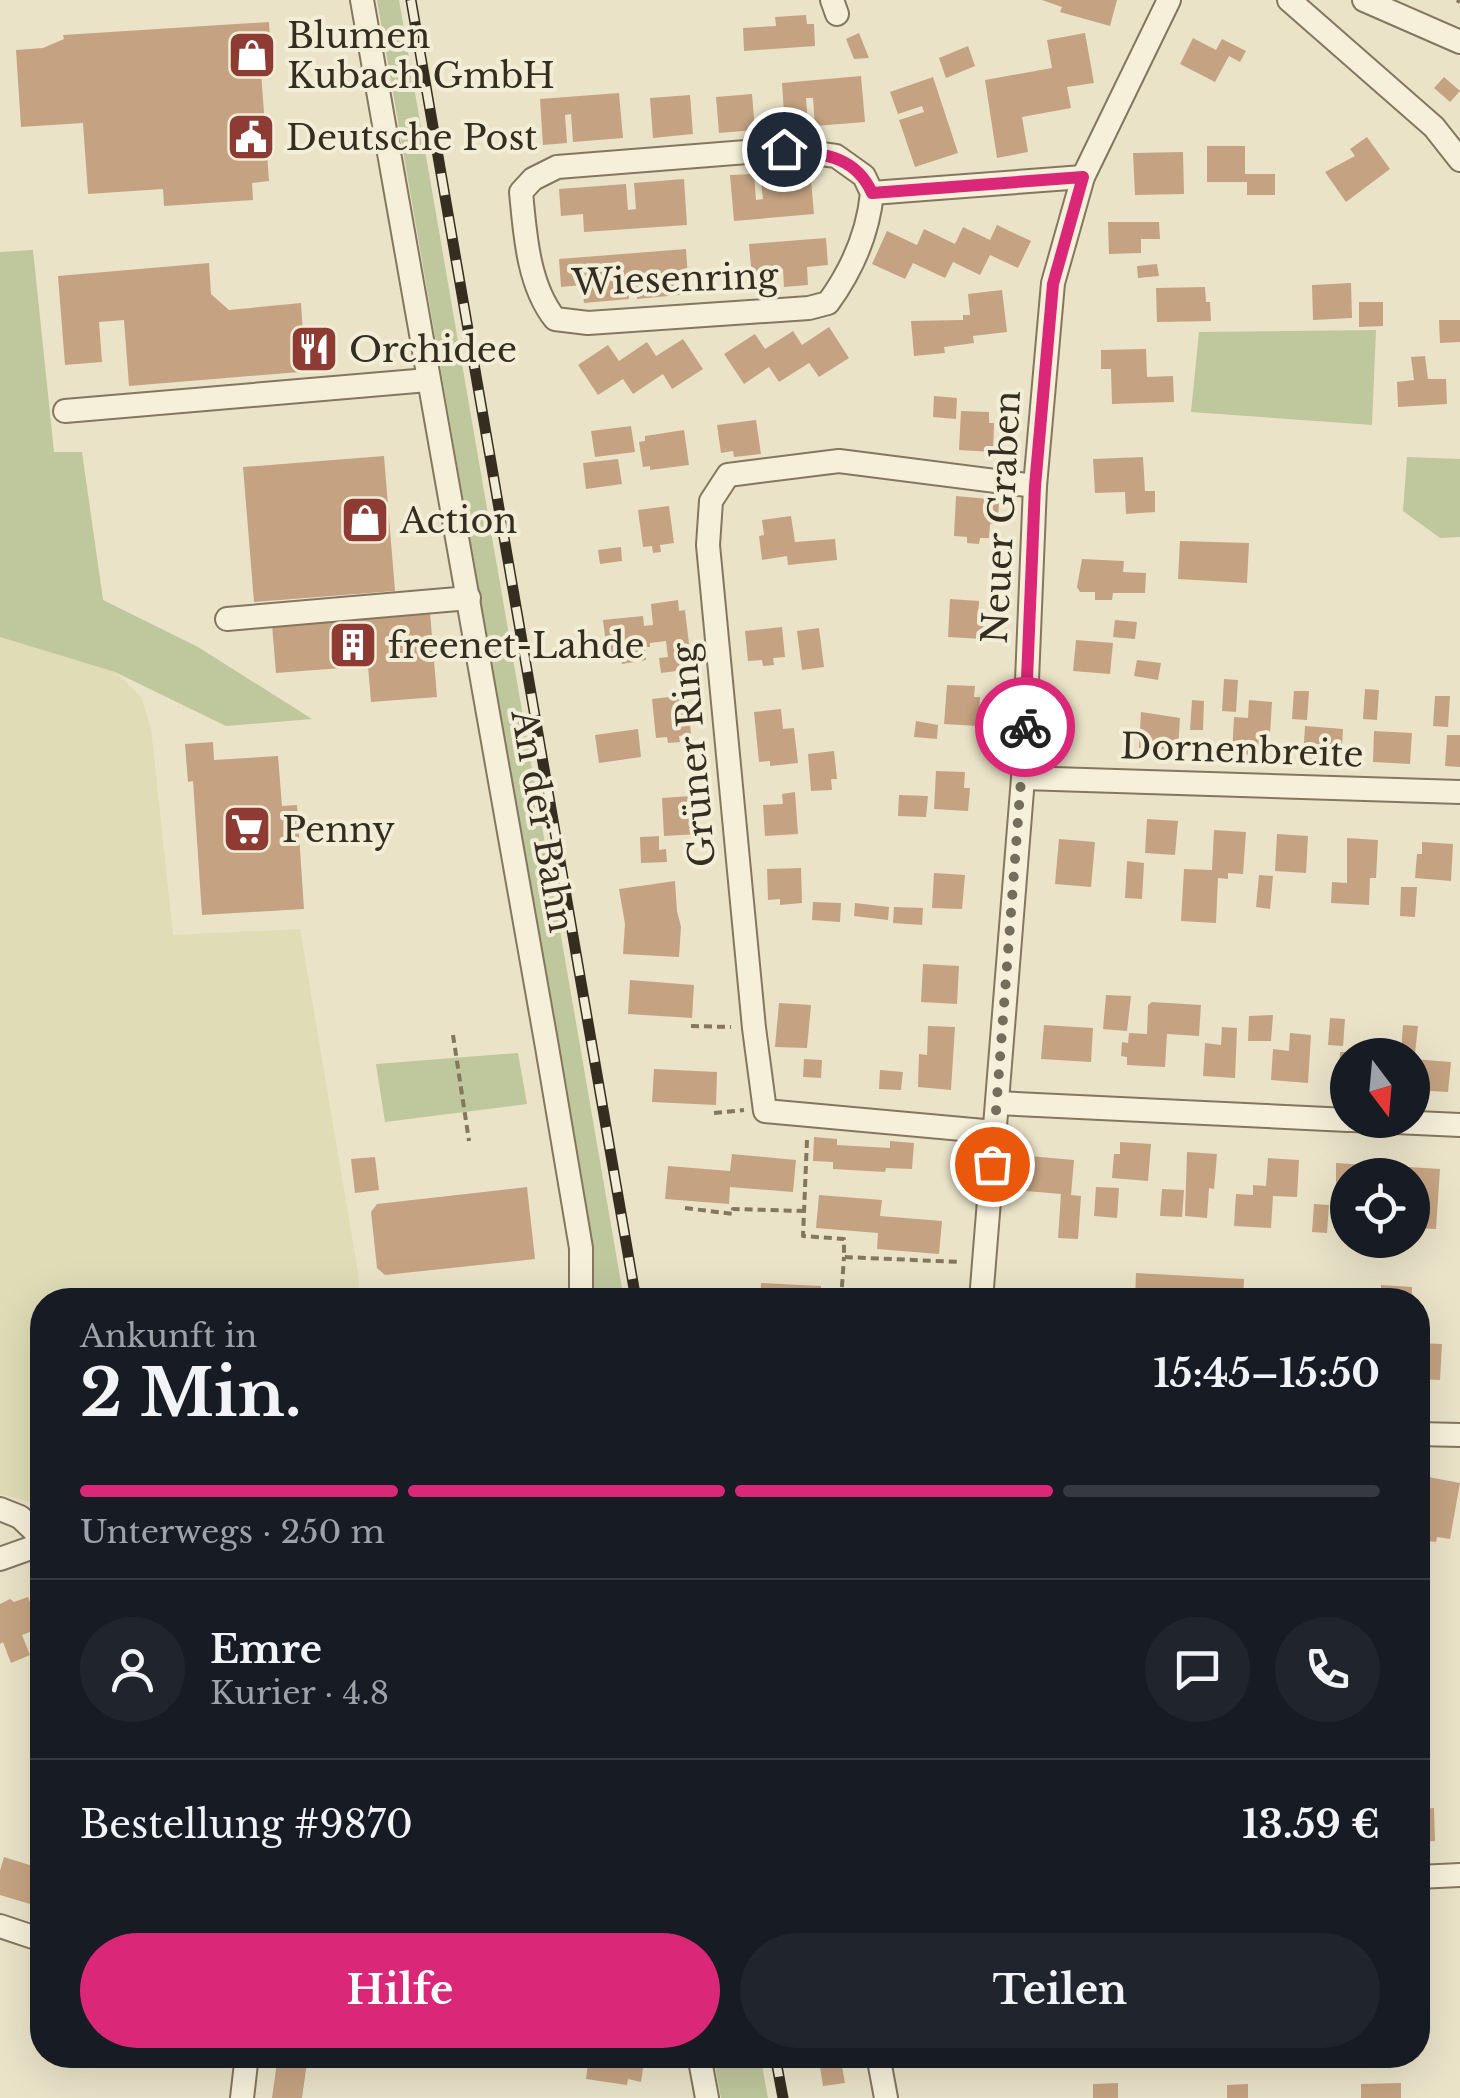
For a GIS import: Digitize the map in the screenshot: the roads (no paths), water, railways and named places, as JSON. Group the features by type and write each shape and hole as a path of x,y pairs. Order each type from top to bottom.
{"street":[{"name":"An der Bahn","path":"362,0 580,1248 581,1288"},
{"name":"Neuer Graben","path":"982,1288 1023,778 1035,486 1053,284 1083,177 1169,0"},
{"path":"1289,0 1434,127 1460,160"},
{"path":"1364,0 1460,42"},
{"name":"Wiesenring","path":"784,149 836,156 864,176 872,193 870,215 855,260 828,303 809,308 588,323 555,319 541,302 521,192 533,178 557,167 784,149"},
{"path":"872,193 1083,177"},
{"path":"66,411 428,380"},
{"name":"Grüner Ring","path":"995,1132 766,1111 754,1028 708,546 711,500 728,475 839,461 1035,486"},
{"path":"227,619 468,598"},
{"name":"Dornenbreite","path":"1023,778 1460,792"},
{"path":"997,1102 1330,1119"},
{"path":"1430,1124 1460,1125"},
{"path":"1430,1435 1460,1436"},
{"path":"0,1509 20,1517 30,1528"},
{"path":"0,1560 30,1546"},
{"path":"1430,1876 1460,1875"},
{"path":"0,1926 30,1936"},
{"path":"242,2098 245,2068"},
{"path":"701,2068 706,2098"},
{"path":"880,2068 886,2098"}],"railway":[{"path":"411,0 634,1288"},
{"path":"777,2068 783,2098"}],"place":[{"name":"Blumen Kubach GmbH","path":"252,55"},
{"name":"Deutsche Post","path":"251,137"},
{"name":"Orchidee","path":"314,349"},
{"name":"Action","path":"365,520"},
{"name":"freenet-Lahde","path":"353,645"},
{"name":"Penny","path":"247,829"}]}
